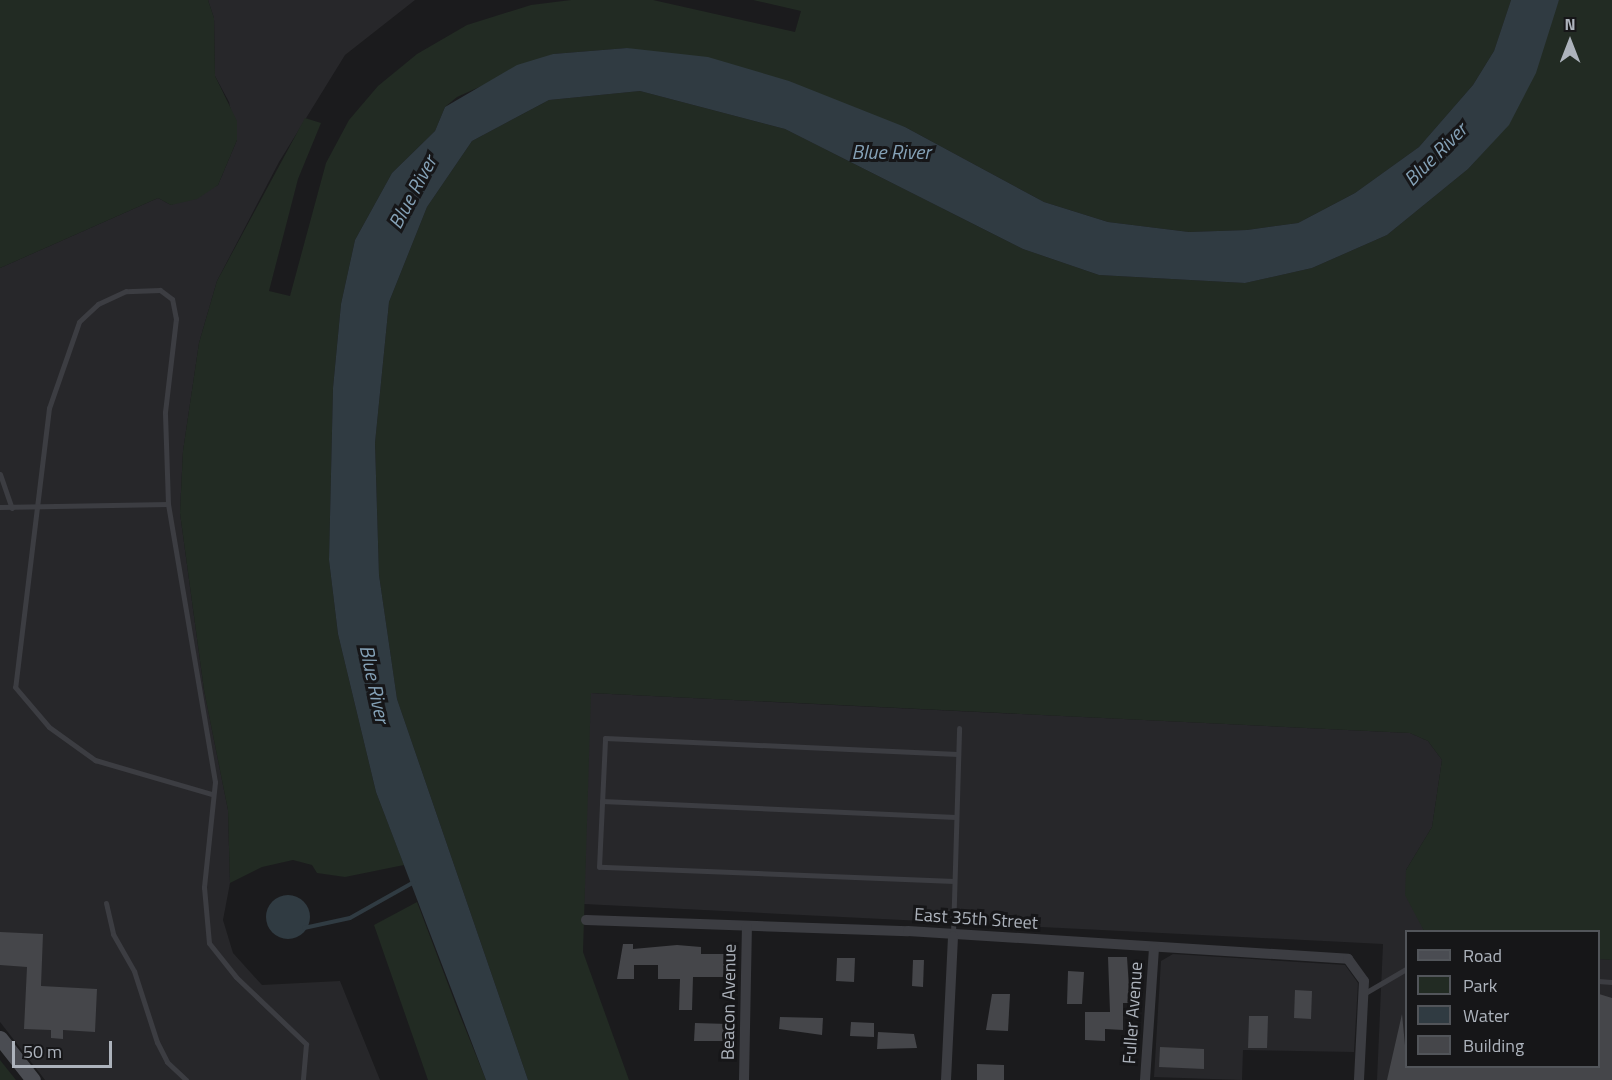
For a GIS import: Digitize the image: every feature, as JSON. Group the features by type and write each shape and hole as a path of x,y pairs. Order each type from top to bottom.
{"main road":[{"path":"0,1038 33,1080"}],"street":[{"name":"East 35th Street","path":"586,920 1330,956 1348,959 1359,969 1363,994"},
{"name":"Beacon Avenue","path":"744,1080 747,926"},
{"path":"946,1080 953,936"},
{"name":"Fuller Avenue","path":"1145,1080 1154,947"},
{"path":"1359,1080 1363,994"}],"lane":[{"path":"211,794 95,760 49,727 20,695 15,655 49,408 69,340 98,304 144,289 160,290 172,299 176,320 165,412 168,504 215,782 211,794 204,887 209,943 236,977 306,1044 303,1080"},
{"path":"0,474 12,508"},
{"path":"0,507 36,509 168,504"},
{"path":"953,936 959,728"},
{"path":"954,881 599,867 605,738 958,754"},
{"path":"602,801 956,817"},
{"path":"106,903 116,943 134,971 157,1042 166,1062 186,1080"},
{"path":"1363,994 1405,970"}],"shaded area":[{"path":"208,0 415,0 345,55 279,162 217,281 199,343 183,451 180,513 204,690 228,810 230,883 223,920 233,953 262,985 340,981 380,1080 45,1080 0,1022 0,268 158,198 171,205 218,185 237,140 229,102 215,76 214,18"},
{"path":"590,693 1410,733 1428,741 1442,760 1432,827 1406,870 1424,930 1405,930 1405,1068 1600,1068 1600,959 1612,960 1612,1080 1377,1080 1383,944 584,904"},
{"path":"1173,954 1345,965 1358,983 1354,1052 1243,1050 1242,1080 1154,1077 1161,961"}],"green space":[{"path":"0,0 208,0 214,18 215,76 237,121 237,140 218,185 197,199 171,205 158,198 0,268"},
{"path":"571,0 653,0 795,32 801,11 753,0 1511,0 1494,51 1473,85 1419,147 1355,193 1298,223 1247,230 1189,232 1108,222 1044,202 905,127 627,48 553,54 457,97 445,107 435,131 392,173 355,240 341,304 333,388 329,560 338,634 376,792 404,865 345,877 317,873 312,865 293,860 262,867 230,883 228,810 204,690 180,513 183,451 199,343 217,281 305,118 321,123 298,179 269,291 290,296 326,163 349,120 378,86 417,54 467,25 531,5"},
{"path":"1559,0 1612,0 1612,960 1600,959 1600,930 1423,930 1405,895 1406,870 1432,827 1442,760 1428,741 1410,733 591,693 583,952 629,1080 528,1080 397,699 379,575 375,443 389,302 427,207 472,141 549,100 640,91 785,129 1023,249 1099,275 1245,283 1312,268 1387,235 1468,169 1508,125"},
{"path":"417,902 486,1080 428,1080 374,925"},
{"path":"0,1060 16,1080 0,1080"}],"water":[{"name":"Blue River","path":"1511,0 1559,0 1536,73 1509,125 1468,169 1387,235 1312,268 1245,283 1099,275 1023,249 785,129 640,91 549,100 472,141 427,207 389,302 375,443 379,575 397,699 528,1080 486,1080 376,792 338,634 329,560 333,388 341,304 355,240 392,173 435,131 445,107 517,65 553,54 627,48 708,57 789,81 905,127 1044,202 1108,222 1189,232 1247,230 1298,223 1355,193 1419,147 1473,85 1494,51"},
{"path":"288,895 297,896 304,901 309,908 309,926 304,933 297,938 288,939 279,938 272,933 267,926 266,917 267,908 272,901 279,896"}],"building":[{"path":"0,932 43,934 41,986 97,989 95,1032 63,1030 63,1039 51,1038 51,1030 24,1029 27,967 0,965"},
{"path":"623,944 633,944 633,949 677,945 701,947 701,954 728,954 728,977 693,977 692,1010 679,1010 680,979 658,979 658,965 634,965 634,979 617,979"},
{"path":"1108,957 1127,957 1130,1003 1123,1003 1123,1030 1105,1029 1105,1041 1085,1040 1085,1012 1110,1012"},
{"path":"837,958 855,958 854,982 836,981"},
{"path":"913,960 924,960 923,987 912,986"},
{"path":"1068,971 1084,972 1082,1004 1067,1004"},
{"path":"1295,990 1312,991 1311,1019 1294,1018"},
{"path":"992,994 1010,994 1008,1031 986,1030"},
{"path":"1600,994 1612,998 1612,1080 1387,1080 1402,1014 1405,1068 1600,1068"},
{"path":"1249,1016 1268,1016 1267,1048 1248,1048"},
{"path":"780,1017 823,1018 822,1035 779,1029"},
{"path":"851,1022 874,1023 874,1037 850,1036"},
{"path":"695,1023 728,1024 728,1041 694,1041"},
{"path":"878,1032 914,1034 917,1048 877,1049"},
{"path":"1160,1047 1204,1049 1204,1069 1159,1067"},
{"path":"977,1064 1004,1065 1004,1080 977,1080"}],"waterway":[{"path":"304,928 350,918 414,882"}]}
